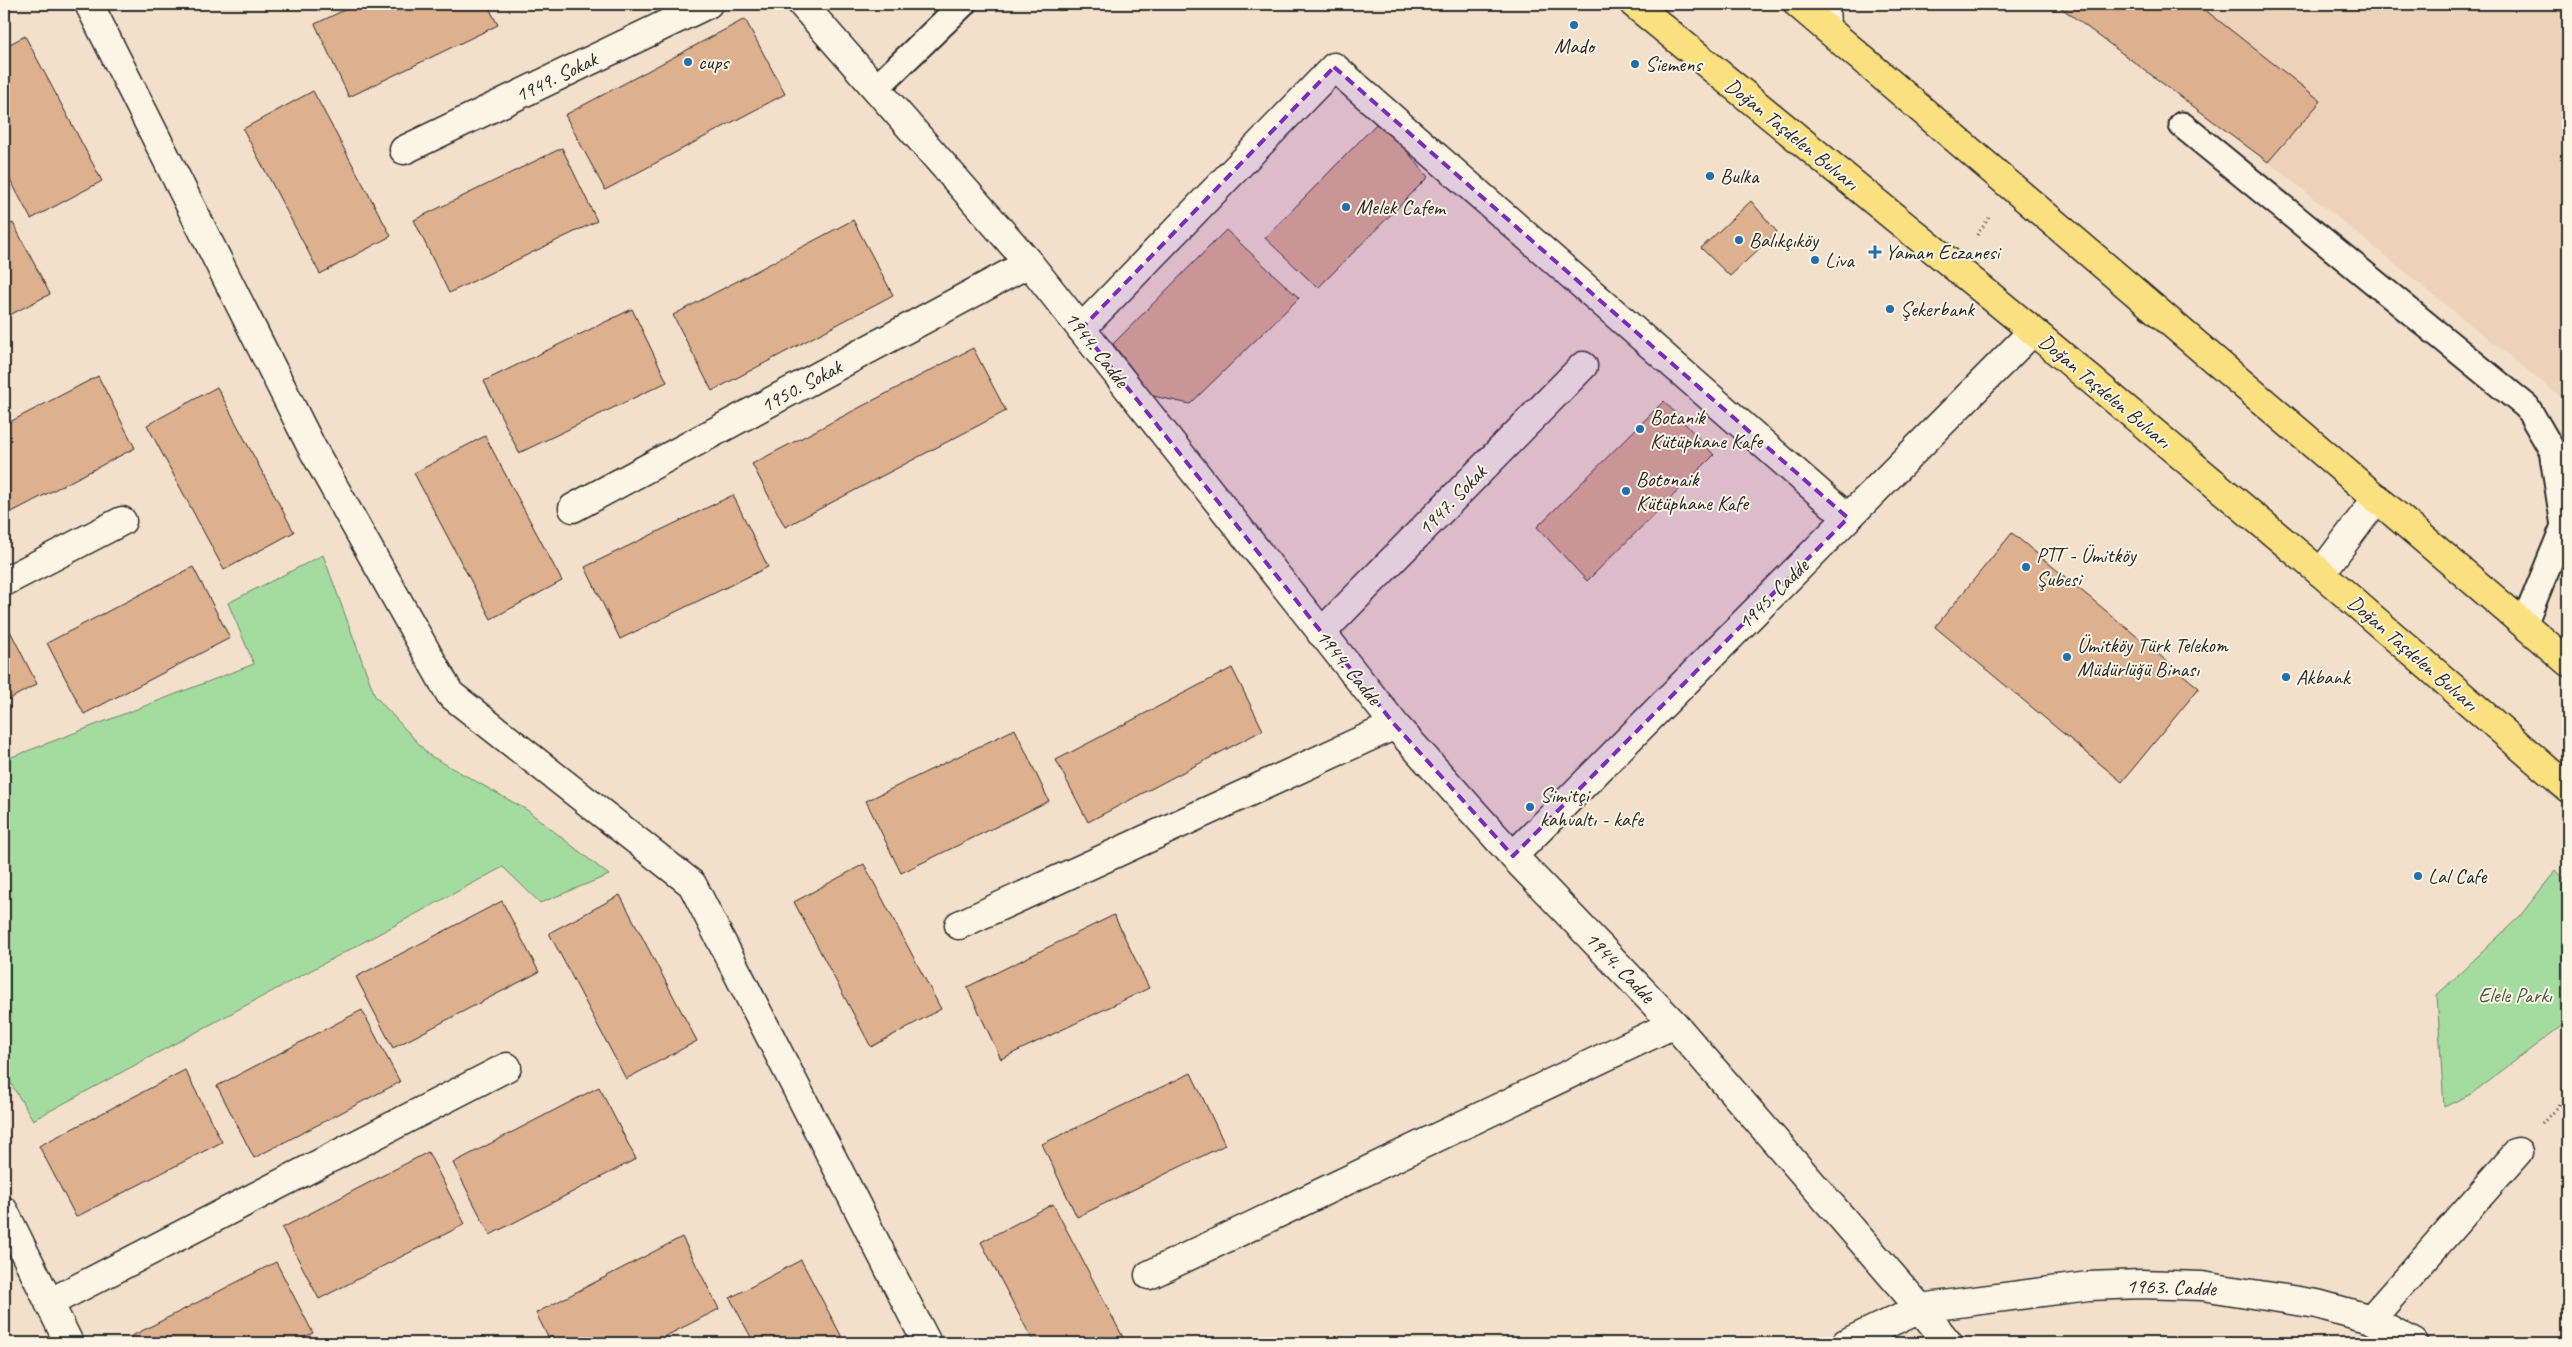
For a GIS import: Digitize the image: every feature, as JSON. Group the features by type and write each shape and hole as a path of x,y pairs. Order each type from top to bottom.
{"main road":[{"name":"Doğan Taşdelen Bulvarı","path":"1634,4 2033,331 2321,573 2568,788"},
{"path":"1798,4 1826,16 2013,187 2568,662"}],"street":[{"path":"89,4 311,446 450,694 692,884 928,1343"},
{"name":"1949. Sokak","path":"404,150 708,4"},
{"name":"1944. Cadde","path":"802,4 1029,264 1395,725 1513,856 1674,1024 1920,1308 1948,1343"},
{"path":"1081,329 1334,67 1848,518"},
{"name":"1950. Sokak","path":"573,508 1029,264"},
{"name":"1945. Cadde","path":"1513,856 2033,331"},
{"name":"1947. Sokak","path":"1322,633 1583,366"},
{"path":"2321,573 2377,498"},
{"path":"4,582 122,521"},
{"path":"959,925 1395,725"},
{"path":"1149,1275 1674,1024"},
{"path":"49,1303 507,1067"},
{"path":"2371,1319 2518,1152"},
{"path":"4,1212 49,1303 58,1340"},
{"name":"1963. Cadde","path":"1846,1343 1920,1308 2089,1286 2141,1284 2202,1286 2317,1304 2371,1319 2414,1343"}],"lane":[{"path":"876,88 962,4"},
{"path":"2182,125 2527,407 2552,450 2564,526 2524,624"}],"path":[{"path":"1954,266 2013,187"}],"highlighted area":[{"path":"1334,67 1848,518 1513,856 1395,725 1081,329"}],"shaded area":[{"path":"2072,4 2568,4 2568,403"}],"green space":[{"path":"323,555 375,696 429,755 527,810 609,875 540,903 503,867 33,1120 4,1072 4,760 254,664 228,603"},
{"name":"Elele Parkı","path":"2556,870 2568,883 2568,1021 2471,1094 2444,1107 2437,995 2520,916"}],"building":[{"path":"357,4 487,4 498,25 349,97 315,24"},
{"path":"2056,4 2209,4 2204,9 2321,101 2268,162"},
{"path":"745,19 785,94 605,190 565,115"},
{"path":"25,36 102,181 31,219 4,168 4,47"},
{"path":"313,91 391,236 320,274 243,129"},
{"name":"Melek Cafem","path":"1381,119 1428,177 1318,288 1265,238"},
{"path":"562,148 597,221 449,293 414,220"},
{"name":"Balıkçıköy","path":"1751,201 1777,232 1730,276 1701,248"},
{"path":"853,220 893,295 712,391 673,315"},
{"path":"13,223 50,294 4,318 4,227"},
{"path":"1226,230 1299,298 1190,404 1153,396 1113,344"},
{"path":"632,309 667,382 519,453 484,381"},
{"path":"973,348 1006,411 785,527 752,464"},
{"path":"98,376 135,448 4,516 4,425"},
{"path":"217,387 294,532 224,570 147,425"},
{"name":"Botonaik Kütüphane Kafe","path":"1664,401 1714,455 1587,581 1537,527"},
{"path":"485,436 562,581 491,619 414,473"},
{"path":"733,495 768,567 620,639 585,567"},
{"name":"Ümitköy Türk Telekom Müdürlüğü Binası","path":"2012,533 2199,688 2122,782 1935,627"},
{"path":"193,567 230,638 84,714 47,643"},
{"path":"4,619 37,684 4,702"},
{"path":"1232,668 1263,730 1088,822 1056,760"},
{"path":"1015,729 1049,801 901,873 866,801"},
{"path":"864,864 941,1009 871,1047 794,902"},
{"path":"620,895 697,1041 626,1079 549,933"},
{"path":"502,901 539,972 393,1048 356,977"},
{"path":"1114,915 1149,988 1001,1059 967,987"},
{"path":"362,1010 400,1082 254,1158 217,1086"},
{"path":"185,1070 222,1142 76,1217 39,1146"},
{"path":"1191,1073 1225,1145 1077,1217 1042,1144"},
{"path":"599,1087 636,1159 490,1235 453,1163"},
{"path":"428,1152 465,1224 319,1299 282,1228"},
{"path":"1053,1204 1126,1343 1034,1343 981,1242"},
{"path":"682,1237 719,1309 652,1343 551,1343 536,1313"},
{"path":"801,1260 845,1343 754,1343 730,1298"},
{"path":"276,1262 313,1333 293,1343 133,1343 130,1337"}],"place":[{"name":"Mado","path":"1574,25"},
{"name":"cups","path":"688,62"},
{"name":"Siemens","path":"1635,64"},
{"name":"Bulka","path":"1710,176"},
{"name":"Melek Cafem","path":"1346,207"},
{"name":"Balıkçıköy","path":"1739,240"},
{"name":"Yaman Eczanesi","path":"1875,252"},
{"name":"Liva","path":"1815,260"},
{"name":"Şekerbank","path":"1890,309"},
{"name":"Botanik Kütüphane Kafe","path":"1640,429"},
{"name":"Botonaik Kütüphane Kafe","path":"1626,491"},
{"name":"PTT - Ümitköy Şubesi","path":"2026,567"},
{"name":"Ümitköy Türk Telekom Müdürlüğü Binası","path":"2067,657"},
{"name":"Akbank","path":"2286,677"},
{"name":"Simitçi kahvaltı - kafe","path":"1530,807"},
{"name":"Lal Cafe","path":"2418,876"}]}
